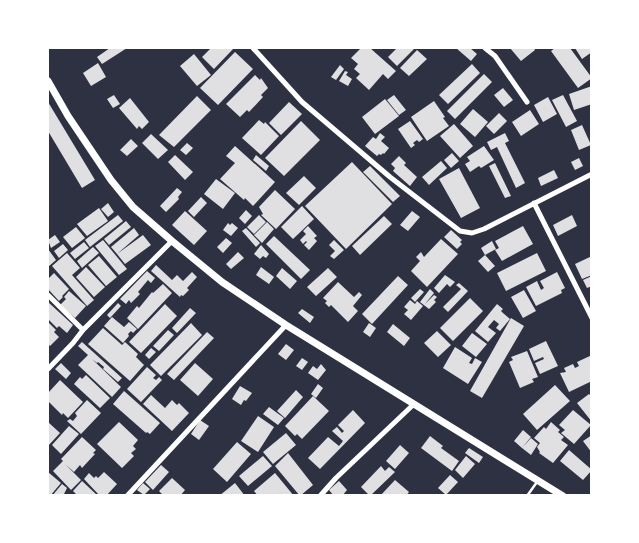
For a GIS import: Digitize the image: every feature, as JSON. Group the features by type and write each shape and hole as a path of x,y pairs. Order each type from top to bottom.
{"street":[{"path":"253,48 302,102 390,177 460,231 472,233 484,229 592,174"},
{"path":"485,48 495,56 527,102"},
{"path":"48,81 68,116 122,193 133,207 172,242 222,282 286,325 563,496"},
{"path":"534,203 592,318"},
{"path":"48,369 83,330 172,242"},
{"path":"48,295 83,330"},
{"path":"127,496 286,325"},
{"path":"320,496 336,478 414,404"}],"lane":[{"path":"527,496 538,480"}],"building":[{"path":"110,48 127,48 102,64 97,57"},
{"path":"211,48 234,48 214,69 202,57"},
{"path":"361,48 370,48 396,71 388,79 383,74 369,90 356,78 360,74 354,69 358,64 351,58"},
{"path":"397,48 415,48 397,66 388,57"},
{"path":"456,48 470,48 477,54 471,61"},
{"path":"510,48 534,48 535,50 521,61"},
{"path":"555,48 570,48 592,78 578,88 551,51"},
{"path":"575,48 592,48 592,52 582,59"},
{"path":"417,50 427,59 409,76 400,68"},
{"path":"235,52 253,69 218,105 200,88"},
{"path":"194,54 211,75 197,86 180,66"},
{"path":"98,63 106,77 91,86 83,73"},
{"path":"472,64 480,73 448,104 439,95"},
{"path":"340,65 344,69 336,80 331,77"},
{"path":"345,71 348,72 346,75 352,79 348,86 339,81"},
{"path":"484,74 492,82 455,119 447,111"},
{"path":"255,75 260,80 261,78 268,88 261,95 263,97 249,112 247,110 240,117 226,104"},
{"path":"592,86 592,104 574,110 569,94"},
{"path":"503,88 513,100 504,107 494,95"},
{"path":"114,95 120,104 113,108 107,99"},
{"path":"394,95 406,110 399,115 387,100"},
{"path":"563,95 577,121 566,127 552,100"},
{"path":"197,96 211,110 174,147 159,135"},
{"path":"548,97 557,114 543,122 534,105"},
{"path":"130,98 149,122 142,129 139,126 137,129 119,108"},
{"path":"385,99 399,116 375,134 362,117"},
{"path":"434,101 449,126 427,141 411,117"},
{"path":"48,102 95,180 82,188 48,131"},
{"path":"289,102 302,114 281,135 269,123"},
{"path":"473,109 488,122 475,137 460,124"},
{"path":"530,110 539,124 521,136 512,122"},
{"path":"499,113 507,121 494,134 486,126"},
{"path":"259,120 264,124 265,122 279,136 261,155 242,138"},
{"path":"301,121 320,140 284,176 265,158"},
{"path":"410,121 423,139 413,143 415,145 411,148 398,129"},
{"path":"454,124 473,146 460,158 440,136"},
{"path":"582,125 591,145 579,150 571,130"},
{"path":"380,133 385,137 381,141 389,148 384,154 377,156 365,146 373,137 376,139"},
{"path":"505,133 509,141 505,143 525,183 516,188 497,147 491,150 487,142"},
{"path":"151,134 168,150 158,159 142,143"},
{"path":"131,139 138,146 127,156 120,150"},
{"path":"187,143 193,148 186,155 180,150"},
{"path":"235,146 275,182 253,206 220,179 235,163 226,156"},
{"path":"484,146 494,160 470,172 465,164 470,161 467,157"},
{"path":"452,153 459,161 451,168 444,160"},
{"path":"175,155 193,172 185,180 168,162"},
{"path":"256,155 269,166 266,171 253,160"},
{"path":"399,156 406,163 404,165 417,177 410,186 393,171 395,168 391,164"},
{"path":"579,158 583,166 575,170 571,162"},
{"path":"441,161 447,168 429,185 422,177"},
{"path":"352,162 392,204 346,249 305,206"},
{"path":"495,163 511,196 505,198 489,166"},
{"path":"370,166 400,196 393,202 363,172"},
{"path":"459,168 480,208 461,218 439,179"},
{"path":"554,170 558,178 541,186 538,178"},
{"path":"304,176 316,188 299,205 286,193"},
{"path":"216,179 235,193 223,209 204,194"},
{"path":"177,188 182,192 178,197 179,199 166,212 160,206"},
{"path":"275,190 295,209 276,229 261,215 263,214 259,207"},
{"path":"201,197 207,203 194,217 188,211"},
{"path":"108,203 114,212 108,217 101,209"},
{"path":"302,206 314,219 293,239 281,227"},
{"path":"99,208 108,221 87,236 77,224"},
{"path":"246,210 252,216 245,224 239,218"},
{"path":"185,211 207,231 194,245 172,225"},
{"path":"412,211 420,217 408,231 400,225"},
{"path":"118,215 123,221 90,247 85,240"},
{"path":"259,215 266,222 254,234 247,227"},
{"path":"572,215 577,226 558,236 553,225"},
{"path":"384,216 392,224 360,255 352,246"},
{"path":"126,221 131,227 109,245 104,239"},
{"path":"267,222 274,229 262,243 254,235"},
{"path":"228,223 230,225 232,223 238,228 231,236 223,230"},
{"path":"308,226 317,236 314,238 317,241 309,250 304,245 307,242 303,244 300,240 306,234 303,231"},
{"path":"523,226 533,244 502,261 495,250 499,248 495,241"},
{"path":"76,227 85,238 72,248 63,237"},
{"path":"134,228 139,235 117,254 111,247"},
{"path":"246,228 260,243 256,247 242,231"},
{"path":"451,230 462,240 460,242 462,244 457,249 444,237"},
{"path":"55,235 60,242 51,248 48,240"},
{"path":"143,235 151,245 125,264 117,254"},
{"path":"274,236 310,270 301,279 266,244"},
{"path":"226,238 232,243 223,253 217,247"},
{"path":"441,239 458,254 427,287 411,271 420,261 416,257 421,252 424,257"},
{"path":"103,240 127,269 119,275 95,246"},
{"path":"334,240 344,250 334,259 330,256 335,251 329,245"},
{"path":"492,241 496,249 485,255 481,248"},
{"path":"84,242 89,248 75,259 70,253"},
{"path":"63,244 68,250 59,258 54,251"},
{"path":"261,245 269,254 266,258 263,256 260,259 254,254"},
{"path":"93,247 99,253 82,268 77,261"},
{"path":"48,249 56,260 48,267"},
{"path":"238,252 244,258 231,269 226,264"},
{"path":"67,253 80,268 72,275 94,300 87,306 52,266"},
{"path":"537,253 546,271 506,291 497,273"},
{"path":"485,255 495,266 488,272 478,261"},
{"path":"99,256 117,277 106,286 88,265"},
{"path":"592,256 592,275 582,279 575,264"},
{"path":"156,265 172,280 177,275 183,281 192,272 197,277 187,288 189,290 180,297 151,271"},
{"path":"86,267 105,287 94,297 76,277"},
{"path":"261,267 274,277 269,284 256,275"},
{"path":"282,268 297,281 290,289 276,276"},
{"path":"328,268 337,277 316,296 307,287"},
{"path":"147,271 155,278 151,283 148,280 138,292 140,294 131,303 129,300 126,304 120,299"},
{"path":"557,272 565,288 561,290 562,293 536,306 526,287 537,281 541,290 544,288 540,281"},
{"path":"54,273 69,289 59,301 48,289 48,279"},
{"path":"445,275 455,282 450,287 447,284 439,293 434,288"},
{"path":"398,276 408,285 372,324 362,314"},
{"path":"592,276 592,286 587,288 583,280"},
{"path":"338,282 354,297 359,292 362,295 353,306 358,311 348,322 331,305 329,307 325,303 327,301 323,298"},
{"path":"459,283 468,291 448,312 443,307 461,289 456,285"},
{"path":"163,284 172,293 138,329 127,318 137,306 139,308 152,292"},
{"path":"420,289 424,292 415,302 411,298"},
{"path":"430,289 434,293 425,304 434,295 437,297 434,300 436,302 429,309 420,302"},
{"path":"524,290 536,311 523,318 511,297"},
{"path":"69,291 86,306 75,318 60,305 66,299 64,297"},
{"path":"470,298 483,311 453,341 440,328"},
{"path":"410,300 415,304 417,301 423,306 411,320 404,314 408,310 404,307"},
{"path":"48,302 73,325 67,333 59,326 57,328 48,319"},
{"path":"118,303 121,306 110,318 107,315"},
{"path":"165,304 177,316 141,353 129,342"},
{"path":"497,304 503,309 501,311 510,319 500,331 496,328 499,324 494,320 488,327 496,333 488,342 475,331"},
{"path":"190,308 196,313 177,333 172,328"},
{"path":"302,309 314,317 310,323 298,313"},
{"path":"112,317 124,327 129,322 137,329 133,333 131,331 128,334 129,336 123,343 104,326"},
{"path":"511,318 524,326 482,398 470,391"},
{"path":"48,322 56,330 54,332 59,337 50,346 48,344"},
{"path":"191,323 202,335 161,376 150,365"},
{"path":"369,323 376,328 370,337 363,332"},
{"path":"393,324 410,338 404,346 387,332"},
{"path":"103,328 122,345 125,342 138,354 136,357 144,365 130,381 88,344"},
{"path":"168,330 174,335 159,351 153,346"},
{"path":"437,331 451,345 438,357 424,343"},
{"path":"207,332 214,338 174,380 167,374"},
{"path":"472,333 487,344 476,357 462,346"},
{"path":"546,341 558,366 540,374 535,363 544,359 543,357 534,361 529,349"},
{"path":"82,342 122,378 118,382 103,369 104,367 92,359 121,387 112,397 78,365 88,355 78,346"},
{"path":"286,344 294,350 286,360 278,354"},
{"path":"455,347 472,358 469,363 472,364 475,358 482,362 468,384 443,368"},
{"path":"151,348 156,352 149,359 145,355"},
{"path":"527,351 538,377 532,379 534,382 520,388 509,362 513,360 511,357"},
{"path":"592,355 592,381 569,392 560,373 566,372 564,368 573,364 575,368 579,366 577,362"},
{"path":"302,358 308,362 302,370 296,366"},
{"path":"61,363 71,373 66,379 55,369"},
{"path":"195,363 213,379 198,396 180,380"},
{"path":"321,364 326,370 318,380 308,373 313,366 317,369"},
{"path":"147,367 156,375 153,378 156,380 159,377 162,380 141,402 127,389"},
{"path":"86,375 110,398 100,408 74,384 80,377 82,379"},
{"path":"60,380 83,402 68,418 63,413 62,415 48,401 48,393"},
{"path":"318,384 323,388 316,398 311,394"},
{"path":"555,385 570,401 537,430 523,414"},
{"path":"240,386 252,393 241,405 232,399"},
{"path":"296,390 303,397 285,418 277,411"},
{"path":"124,391 160,423 150,434 146,433 113,404"},
{"path":"589,394 592,397 592,422 577,403"},
{"path":"151,395 165,408 172,400 177,405 179,403 189,413 172,431 143,404"},
{"path":"313,396 329,411 302,439 297,434 295,436 285,426"},
{"path":"87,400 101,413 81,434 67,421 70,419 73,421 77,416 75,413"},
{"path":"269,407 284,418 278,425 263,414"},
{"path":"353,410 365,423 320,469 308,458 328,437 339,446 343,441 332,431 337,427 342,433 344,431 338,425"},
{"path":"573,410 591,425 574,444 561,433 565,430 559,425"},
{"path":"258,416 274,427 258,452 241,441"},
{"path":"200,420 209,426 199,440 191,434"},
{"path":"48,422 60,433 48,446"},
{"path":"119,422 138,440 133,446 136,449 131,453 134,456 122,468 97,444"},
{"path":"551,422 560,430 558,432 564,437 561,440 568,445 553,463 539,453 537,447 540,443 534,438 544,427 546,429"},
{"path":"69,426 79,434 61,454 52,445"},
{"path":"523,430 531,437 522,448 514,441"},
{"path":"286,433 296,445 273,464 263,452"},
{"path":"592,435 592,453 583,441"},
{"path":"430,436 443,446 441,448 459,461 452,471 421,448"},
{"path":"82,437 96,450 93,453 95,454 82,468 80,465 74,472 65,464 81,480 71,490 53,471 63,461 61,459"},
{"path":"531,438 538,444 531,455 522,448"},
{"path":"237,442 251,454 227,482 213,469"},
{"path":"400,445 409,453 395,469 386,461"},
{"path":"469,448 483,457 479,463 465,453"},
{"path":"569,450 592,470 583,480 560,461"},
{"path":"288,453 313,485 300,496 275,466"},
{"path":"263,456 272,466 248,486 239,476"},
{"path":"466,456 475,464 463,478 455,470"},
{"path":"161,465 169,472 153,490 145,482"},
{"path":"381,466 385,471 389,467 395,472 370,496 361,487"},
{"path":"48,472 61,483 50,496 48,496"},
{"path":"104,472 117,484 106,496 100,496 84,479 89,473 94,478 96,476 98,478"},
{"path":"275,473 294,496 258,496 254,491"},
{"path":"450,475 458,482 446,495 438,488"},
{"path":"172,478 185,490 180,496 164,496 159,491"},
{"path":"395,480 409,492 406,496 380,496"},
{"path":"82,481 98,496 78,496 73,491"},
{"path":"339,481 347,490 342,496 334,496 329,490"},
{"path":"143,483 150,489 144,495 137,490"},
{"path":"235,483 245,496 219,496"},
{"path":"62,484 67,488 64,494 62,496 52,496"}]}
